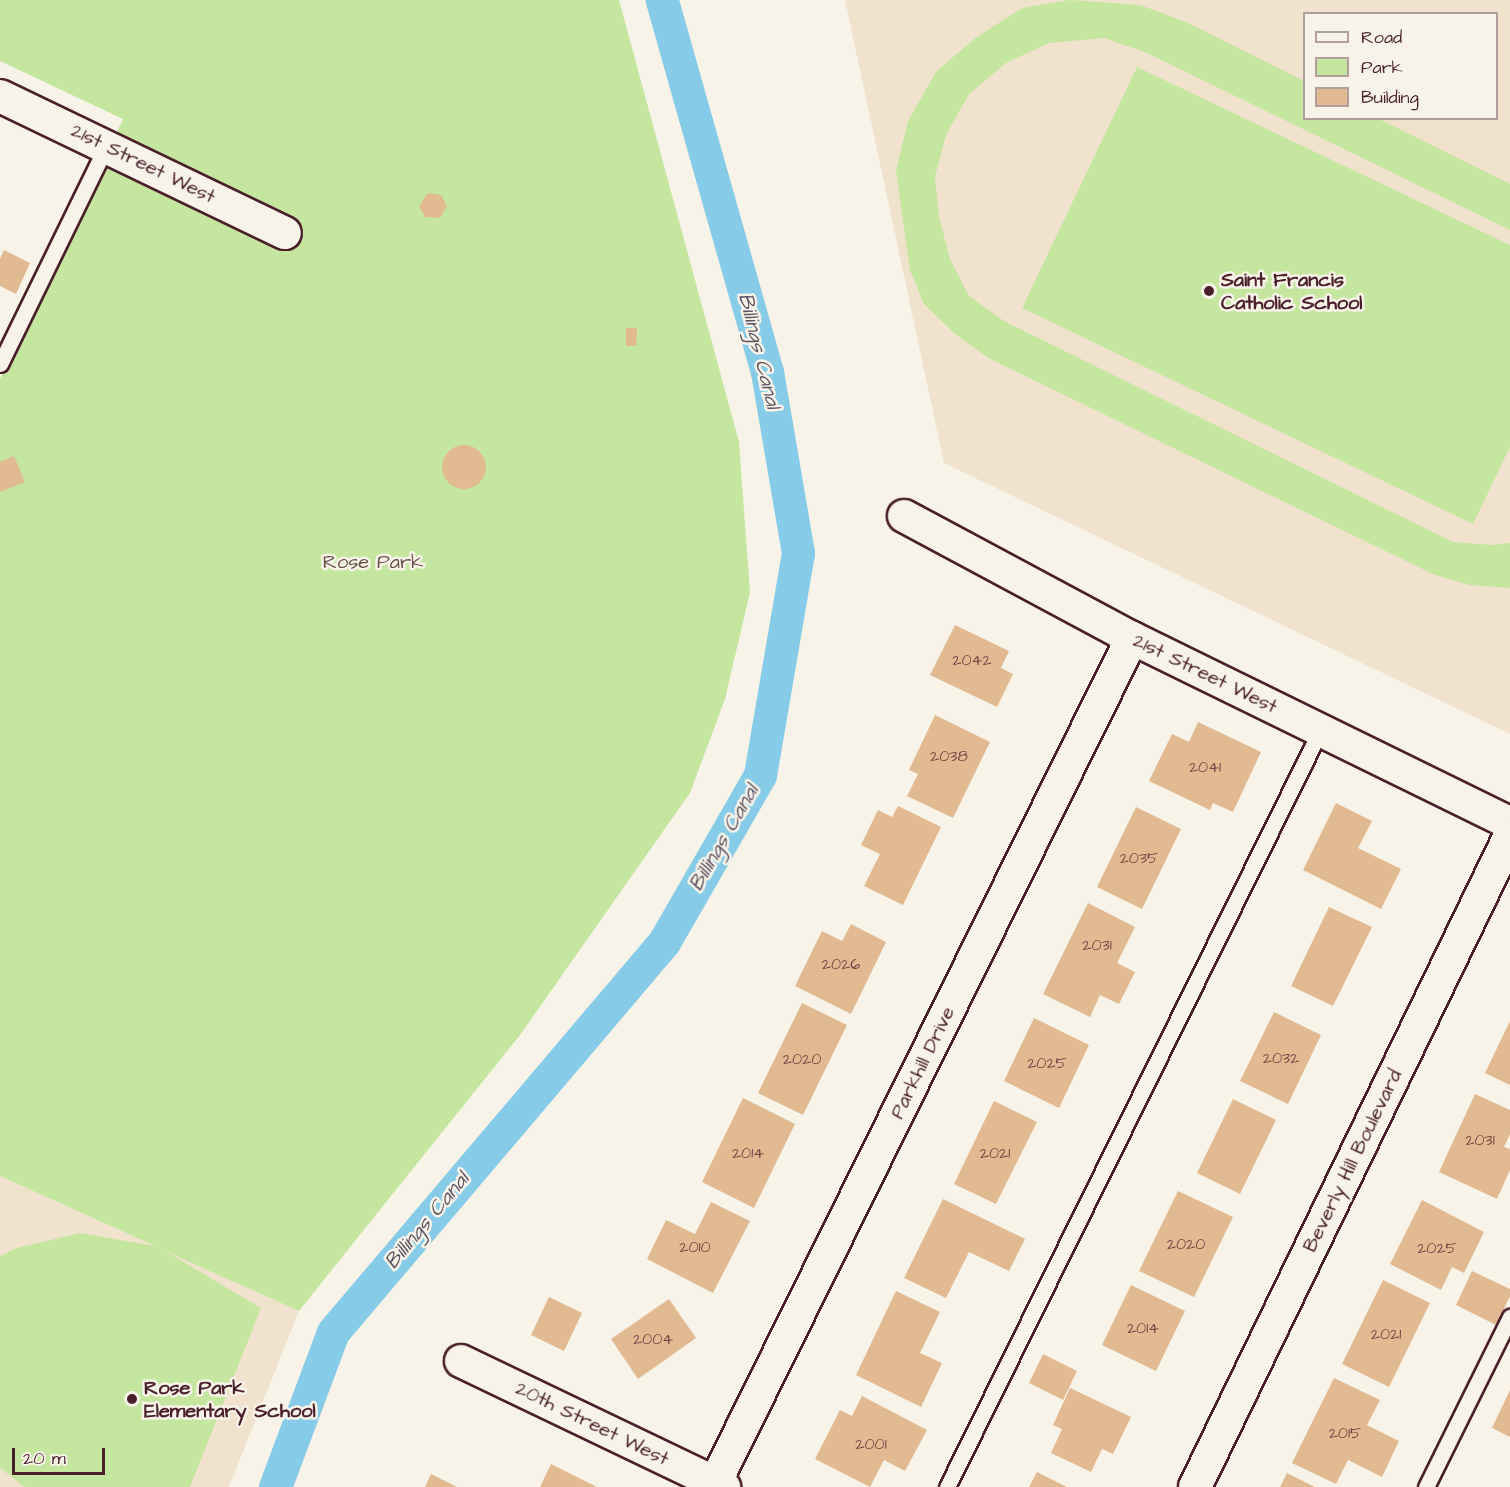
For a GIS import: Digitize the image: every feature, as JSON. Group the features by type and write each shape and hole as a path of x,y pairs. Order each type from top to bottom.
{"street":[{"name":"21st Street West","path":"0,96 285,233"},
{"name":"21st Street West","path":"904,516 1132,638 1510,824"},
{"name":"Parkhill Drive","path":"717,1486 1132,638"},
{"name":"Beverly Hill Boulevard","path":"1196,1487 1510,836"},
{"name":"20th Street West","path":"461,1360 717,1486"}],"lane":[{"path":"0,364 106,147"},
{"path":"947,1487 1320,730"},
{"path":"1426,1487 1510,1317"}],"shaded area":[{"name":"Saint Francis Catholic School","path":"845,0 1510,0 1510,734 944,463"},
{"name":"Rose Park Elementary School","path":"0,1176 299,1311 229,1487 0,1487"}],"green space":[{"name":"Rose Park","path":"0,0 619,0 739,442 750,592 725,699 690,793 520,1035 299,1311 165,1251 261,1308 190,1487 25,1487 0,1468 0,1256 17,1248 80,1233 155,1246 0,1176 0,379 123,119 0,61"},
{"path":"1070,0 1140,5 1186,22 1303,80 1303,120 1381,120 1510,184 1510,230 1145,52 1104,38 1049,43 1006,63 969,94 946,135 935,177 939,217 950,259 969,296 1004,321 1453,542 1492,545 1510,543 1510,588 1470,585 1435,575 990,359 955,334 924,304 910,270 896,171 908,121 936,72 974,39 1022,8"},
{"path":"1137,67 1510,245 1510,447 1473,524 1022,308"}],"building":[{"path":"428,193 441,195 447,206 440,218 425,217 419,206"},
{"path":"4,250 30,263 16,294 0,286 0,259"},
{"path":"626,328 637,328 636,346 626,346"},
{"path":"464,445 479,452 486,467 479,482 464,489 449,482 442,467 449,452"},
{"path":"14,456 25,482 0,492 0,462"},
{"path":"955,625 1009,651 1001,668 1013,674 997,707 930,675"},
{"path":"935,715 990,742 953,818 907,796 918,774 909,770"},
{"path":"1198,722 1261,752 1233,812 1213,803 1210,810 1149,781 1172,734 1189,742"},
{"path":"1336,803 1372,821 1358,848 1401,869 1381,909 1303,870"},
{"path":"898,806 941,827 903,905 864,886 880,854 861,845 878,810 892,817"},
{"path":"1136,807 1181,829 1142,909 1097,887"},
{"path":"1088,903 1135,927 1117,963 1135,972 1119,1004 1100,995 1090,1017 1043,994"},
{"path":"1329,907 1372,927 1333,1006 1291,986"},
{"path":"851,924 886,942 851,1014 795,986 822,931 842,941"},
{"path":"802,1003 847,1025 803,1115 758,1093"},
{"path":"1274,1012 1321,1035 1288,1104 1240,1081"},
{"path":"1034,1018 1089,1045 1059,1108 1004,1081"},
{"path":"1510,1021 1510,1085 1485,1073"},
{"path":"1475,1094 1510,1110 1510,1134 1504,1147 1510,1149 1510,1170 1497,1199 1439,1172"},
{"path":"743,1098 795,1124 754,1208 702,1182"},
{"path":"1233,1099 1276,1120 1240,1194 1197,1173"},
{"path":"994,1101 1037,1122 996,1204 954,1184"},
{"path":"1178,1191 1233,1217 1194,1297 1139,1271"},
{"path":"943,1199 1025,1239 1009,1271 969,1252 946,1298 904,1278"},
{"path":"1422,1200 1484,1232 1464,1273 1452,1267 1441,1290 1390,1264"},
{"path":"711,1202 750,1221 713,1293 647,1259 666,1220 695,1234"},
{"path":"1472,1271 1510,1289 1510,1296 1496,1325 1456,1305"},
{"path":"1383,1280 1430,1303 1389,1387 1342,1364"},
{"path":"1131,1285 1185,1311 1156,1371 1102,1345"},
{"path":"896,1291 940,1312 920,1353 942,1363 921,1407 856,1375"},
{"path":"549,1297 582,1313 564,1351 531,1335"},
{"path":"669,1299 696,1338 638,1379 611,1339"},
{"path":"1043,1354 1077,1371 1063,1400 1029,1383"},
{"path":"1334,1378 1380,1400 1367,1425 1399,1441 1382,1477 1348,1460 1336,1484 1292,1463"},
{"path":"1070,1388 1131,1417 1113,1454 1102,1449 1091,1472 1051,1453 1062,1429 1053,1425"},
{"path":"1510,1390 1510,1437 1492,1428"},
{"path":"862,1396 927,1430 905,1471 884,1460 870,1487 815,1459 840,1410 852,1416"},
{"path":"551,1464 597,1487 540,1487"},
{"path":"1037,1472 1067,1487 1029,1487"},
{"path":"1287,1473 1315,1487 1280,1487"},
{"path":"431,1474 457,1487 425,1487"}],"waterway":[{"name":"Billings Canal","path":"275,1487 333,1332 664,942 760,775 798,553 767,372 662,0"}],"place":[{"name":"Saint Francis Catholic School","path":"1209,291"},
{"name":"Rose Park Elementary School","path":"132,1399"}]}
